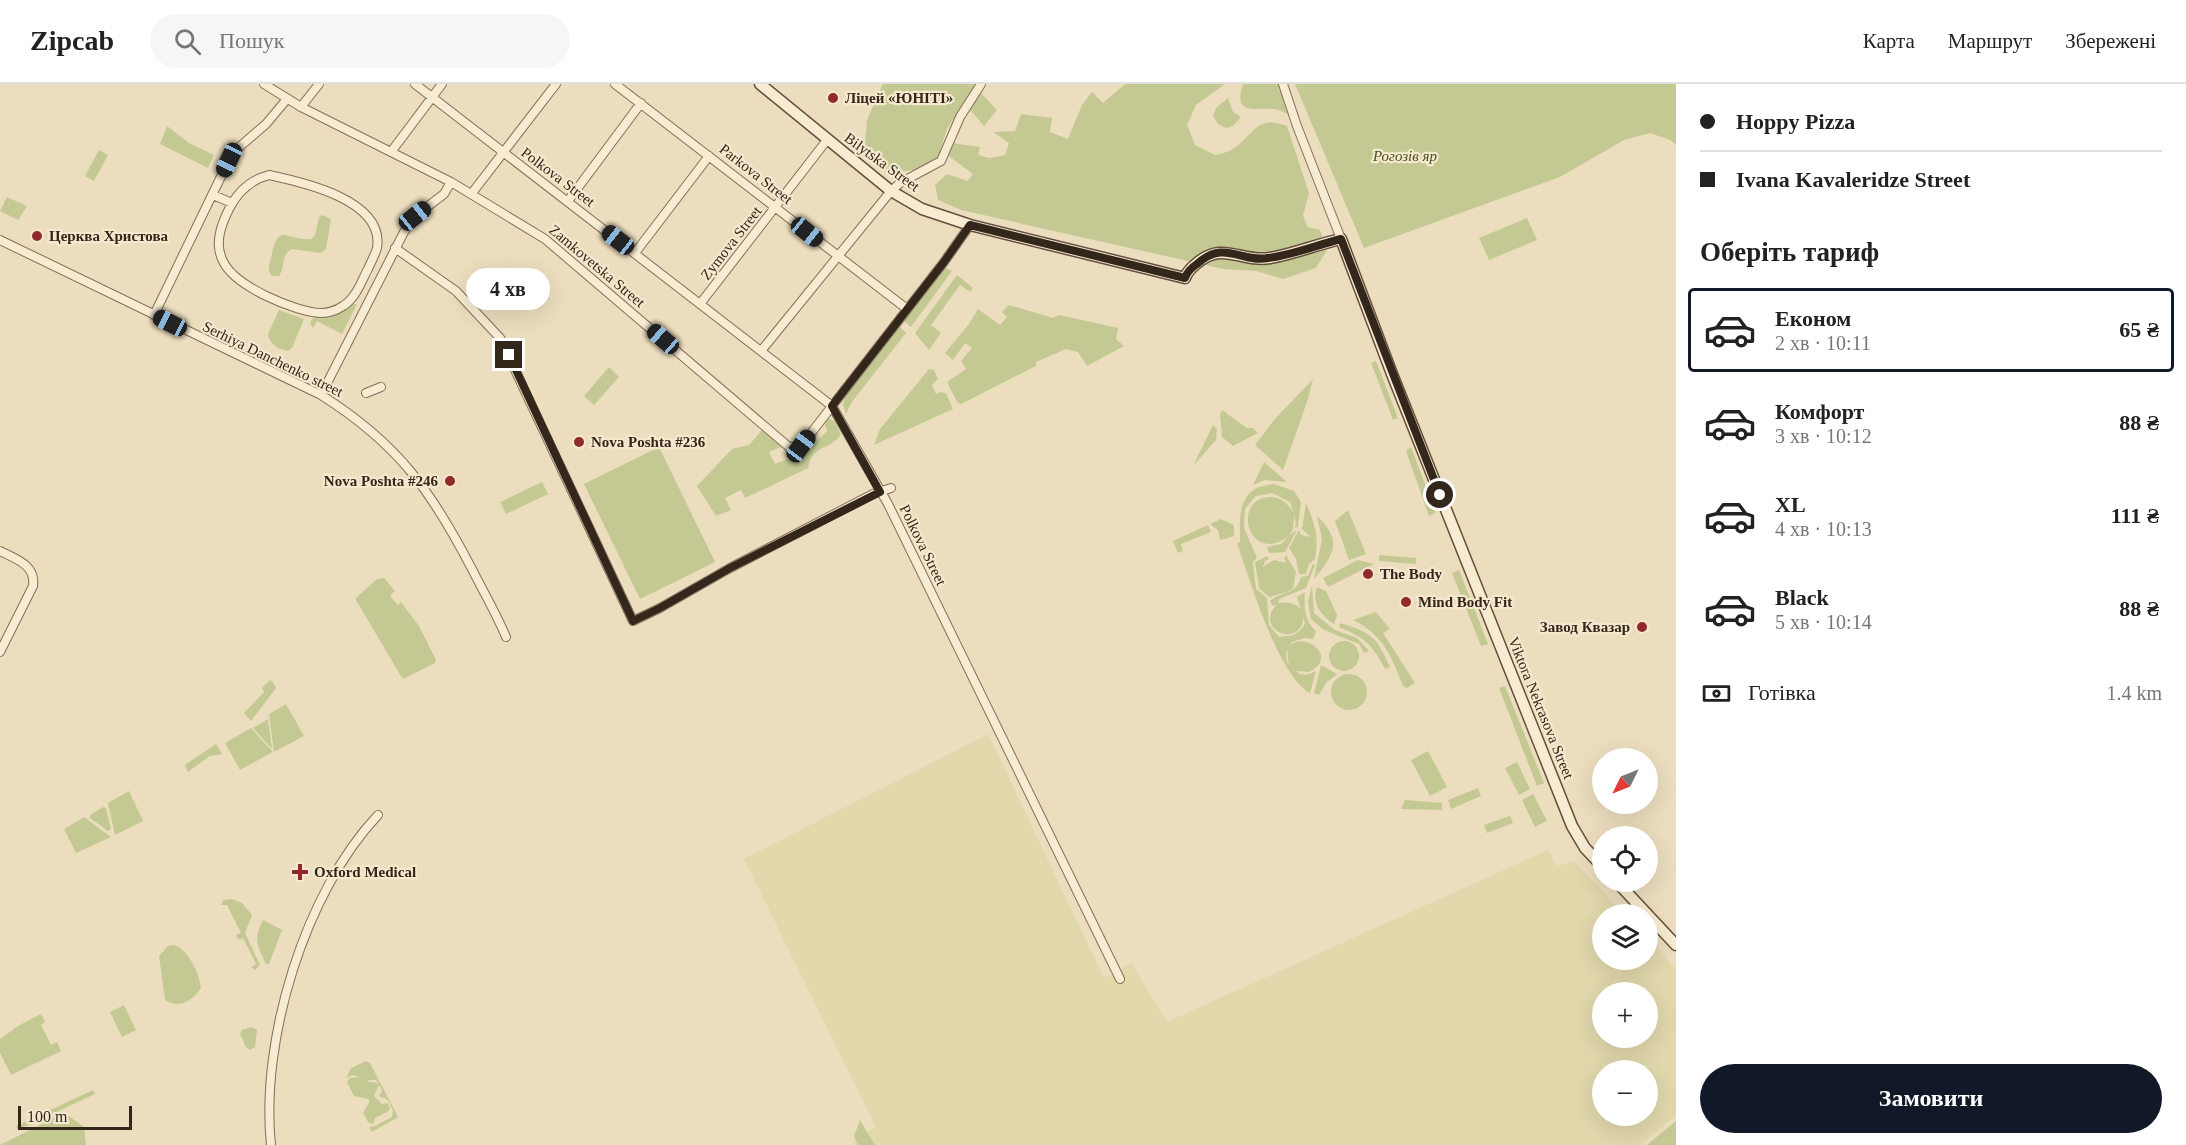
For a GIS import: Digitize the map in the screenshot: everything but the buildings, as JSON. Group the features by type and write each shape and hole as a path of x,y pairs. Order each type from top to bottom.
{"main road":[{"name":"Bilytska Street","path":"760,84 891,191 922,209 970,225 1185,278 1186,274 1207,255 1217,252 1263,259 1282,256 1341,239"},
{"name":"Viktora Nekrasova Street","path":"1341,239 1392,374 1572,826 1592,855"},
{"path":"1626,892 1676,945"}],"street":[{"name":"Zamkovetska Street","path":"264,84 301,107 451,182 545,239 789,447 801,446 832,406"},
{"path":"301,107 319,84"},
{"name":"Polkova Street","path":"415,84 832,406 880,492 1120,979"},
{"path":"391,152 442,84"},
{"path":"472,194 556,84"},
{"name":"Parkova Street","path":"615,84 907,309"},
{"path":"761,351 891,191 900,183 941,160 960,117 981,84"},
{"name":"Viktora Nekrasova Street","path":"1283,84 1341,239"},
{"path":"154,315 237,148 266,124 287,99"},
{"path":"568,201 641,103"},
{"name":"Zymova Street","path":"700,304 827,140"},
{"path":"635,253 709,156"},
{"path":"269,175 317,186 358,208 373,226 377,247 355,294 342,307 322,313 288,305 239,280 227,269 219,251 219,235 232,203 247,184 269,175"},
{"path":"321,395 395,248 415,216 444,194 451,182"},
{"path":"213,195 232,203"},
{"path":"832,406 970,225"},
{"name":"Serhiya Danchenko street","path":"0,240 321,395 354,416 378,436 423,484 449,524 506,638"},
{"path":"395,248 456,291 501,338 633,621 730,568 891,488"},
{"path":"355,294 368,302"},
{"path":"366,393 381,387"},
{"path":"0,551 25,564 31,570 34,579 33,586 0,652"},
{"path":"271,1145 272,1061 278,1028 294,969 313,919 342,862 378,815"}],"shaded area":[{"path":"988,734 1104,978 1131,963 1167,1022 1548,850 1557,866 1574,861 1592,880 1592,892 1603,892 1615,904 1592,904 1592,970 1658,970 1658,950 1676,969 1676,1115 1641,1145 855,1145 853,1141 876,1127 744,859"}],"green space":[{"path":"883,84 978,84 976,88 997,110 984,126 964,103 947,129 938,157 919,169 887,174 864,153 867,120"},
{"path":"1125,84 1225,84 1196,105 1187,125 1195,145 1215,155 1237,146 1260,125 1276,123 1287,126 1309,193 1303,216 1308,227 1320,230 1327,250 1316,268 1283,279 1256,271 1223,269 961,210 938,200 935,185 947,174 968,181 973,174 946,154 952,143 980,147 978,155 989,158 1005,155 1009,143 993,132 1015,131 1021,114 1052,118 1050,132 1068,139 1082,105 1092,92 1103,103"},
{"path":"1243,84 1279,84 1291,116 1278,110 1244,107 1240,95"},
{"name":"Рогозів яр","path":"1295,84 1676,84 1676,145 1670,140 1650,133 1624,140 1560,177 1364,248"},
{"path":"1228,98 1233,112 1241,117 1233,126 1226,128 1218,124 1213,116 1216,108"},
{"path":"167,126 189,143 214,155 208,168 160,144"},
{"path":"99,150 108,155 94,181 85,176"},
{"path":"7,197 27,206 18,220 0,211"},
{"path":"322,215 331,219 326,249 320,253 292,249 288,251 279,276 272,276 269,266 277,239 284,235 311,239 315,235 319,217"},
{"path":"1527,218 1537,240 1489,260 1479,238"},
{"path":"944,267 952,271 911,327 904,321"},
{"path":"957,275 973,288 970,292 960,285 931,325 941,333 929,350 915,333"},
{"path":"351,304 357,304 342,334 317,321 313,328 310,323 314,316 334,315"},
{"path":"1009,305 1053,318 1059,315 1118,328 1116,339 1124,346 1087,366 1078,352 1066,349 1036,362 1036,366 961,404 957,402 947,382 966,369 961,361 972,348 965,343 953,360 945,353 969,324 978,309 1000,325 1007,317 1002,312"},
{"path":"279,310 304,319 292,348 288,351 275,346 268,334"},
{"path":"899,326 906,333 851,403 846,414 843,405 845,397"},
{"path":"1376,361 1398,418 1393,420 1371,363"},
{"path":"609,367 619,377 594,405 584,396"},
{"path":"929,369 934,370 938,379 932,385 936,394 946,393 953,409 874,445 880,429"},
{"path":"1313,379 1283,470 1255,445 1274,420"},
{"path":"1222,410 1258,433 1233,446 1222,437 1220,415"},
{"path":"828,418 834,421 841,434 814,455 808,468 745,498 741,490 725,498 731,510 716,516 697,486 732,449 749,445 762,430 783,446 769,452 775,464 798,455 808,442 815,443 827,431 824,422"},
{"path":"1213,425 1217,429 1216,440 1193,466"},
{"path":"659,447 715,562 640,599 584,484"},
{"path":"1411,447 1436,513 1429,516 1406,451"},
{"path":"1264,462 1287,482 1265,480 1253,485"},
{"path":"542,482 548,494 506,514 500,502"},
{"path":"1274,484 1294,491 1301,502 1298,527 1295,528 1294,515 1293,529 1289,535 1297,530 1285,552 1269,553 1267,547 1281,544 1289,536 1275,543 1263,543 1254,537 1249,528 1248,518 1251,507 1258,500 1278,498 1293,512 1290,502 1272,493 1256,496 1245,509 1244,528 1257,558 1253,562 1256,589 1267,598 1269,625 1279,637 1295,634 1303,627 1305,623 1297,597 1305,592 1306,613 1309,623 1316,631 1313,639 1305,638 1292,642 1286,653 1289,664 1288,651 1293,643 1301,641 1317,648 1321,656 1319,664 1309,672 1296,671 1309,674 1316,671 1310,693 1298,684 1276,648 1237,543 1240,542 1240,520 1245,499 1255,489"},
{"path":"1306,503 1312,517 1317,544 1315,559 1309,564 1306,574 1299,574 1296,559 1289,548 1299,530 1301,535 1311,537 1302,529"},
{"path":"1348,510 1366,554 1349,560 1335,521"},
{"path":"1317,516 1330,533 1333,548 1327,562 1314,579 1322,539"},
{"path":"1221,519 1234,525 1234,536 1220,540 1218,530 1210,524"},
{"path":"1208,525 1211,532 1181,544 1183,551 1178,553 1173,541"},
{"path":"1286,555 1296,572 1293,588 1269,597 1259,588 1255,562 1267,556 1269,559 1265,561 1263,567 1274,560 1287,563 1284,559"},
{"path":"1379,555 1416,558 1416,564 1379,561"},
{"path":"1358,560 1374,564 1328,587 1323,578"},
{"path":"1313,564 1315,565 1306,588 1279,599 1278,603 1291,603 1299,607 1303,615 1300,628 1294,633 1279,632 1270,621 1271,613 1277,604 1273,606 1270,601 1296,587 1301,577 1308,576"},
{"path":"1459,570 1488,644 1481,646 1452,573"},
{"path":"384,578 395,591 390,596 398,605 401,602 419,626 436,660 435,663 405,678 402,678 356,600 377,579"},
{"path":"1312,586 1314,613 1335,630 1357,638 1369,651 1364,653 1359,644 1324,630 1311,619 1308,601"},
{"path":"1317,587 1326,591 1337,615 1334,624 1318,608 1315,598"},
{"path":"1376,612 1390,629 1383,633 1415,683 1407,688 1403,686 1390,655 1379,639 1353,620"},
{"path":"1340,623 1372,637 1381,648 1390,667 1385,669 1367,643 1339,627"},
{"path":"1344,641 1355,645 1359,656 1355,667 1344,671 1333,667 1329,656 1333,645"},
{"path":"1321,665 1337,674 1326,683 1319,695 1314,693"},
{"path":"1349,674 1362,679 1367,692 1362,705 1349,710 1336,705 1331,692 1336,679"},
{"path":"270,680 276,688 251,721 244,713 264,692 262,688"},
{"path":"1505,686 1544,783 1537,786 1499,688"},
{"path":"286,704 304,736 274,752 269,714"},
{"path":"268,719 272,749 253,728"},
{"path":"251,728 273,752 240,770 225,743"},
{"path":"216,744 222,754 210,756 188,772 185,765"},
{"path":"1428,751 1447,787 1430,796 1411,760"},
{"path":"1517,762 1530,789 1519,795 1505,768"},
{"path":"1478,788 1481,796 1451,809 1448,800"},
{"path":"129,791 143,821 115,835 108,803"},
{"path":"1533,794 1547,821 1535,827 1522,800"},
{"path":"1405,800 1442,803 1442,810 1401,809"},
{"path":"103,807 106,808 111,829 108,831 90,818 90,815"},
{"path":"1510,816 1513,823 1487,833 1484,825"},
{"path":"84,817 111,837 76,853 64,829"},
{"path":"232,899 242,903 252,915 245,933 260,965 255,970 251,967 256,964 243,938 238,940 236,935 241,933 227,905 221,905 223,900"},
{"path":"263,920 282,930 269,964 266,964 257,942"},
{"path":"174,945 189,957 201,988 190,1000 180,1004 165,1000 159,956 168,946"},
{"path":"124,1005 136,1030 122,1037 110,1012"},
{"path":"41,1014 45,1022 41,1025 51,1045 57,1042 61,1051 11,1075 0,1053 0,1039"},
{"path":"251,1027 257,1030 255,1047 250,1050 246,1047 240,1034 242,1030"},
{"path":"366,1061 370,1063 398,1117 372,1132 369,1127 392,1117 393,1111 388,1100 379,1096 382,1090 379,1085 374,1096 382,1104 388,1103 390,1109 375,1118 373,1124 368,1122 363,1113 370,1101 354,1096 347,1082 350,1078 359,1077 353,1075 346,1078 351,1068"},
{"path":"93,1090 95,1094 18,1130 16,1126"},
{"path":"62,1114 84,1127 86,1145 0,1145"},
{"path":"860,1120 875,1145 858,1145 854,1136"},
{"path":"1676,1121 1676,1145 1647,1145"}],"place":[{"name":"Ліцей «ЮНІТІ»","path":"833,98"},
{"name":"Церква Христова","path":"37,236"},
{"name":"Nova Poshta #236","path":"579,442"},
{"name":"Nova Poshta #246","path":"450,481"},
{"name":"The Body","path":"1368,574"},
{"name":"Mind Body Fit","path":"1406,602"},
{"name":"Завод Квазар","path":"1642,627"},
{"name":"Oxford Medical","path":"300,872"}],"route":[{"path":"509,355 633,621 730,568 880,492 832,406 970,225 1185,278 1194,265 1207,255 1217,252 1263,259 1282,256 1341,239 1440,495"}]}
